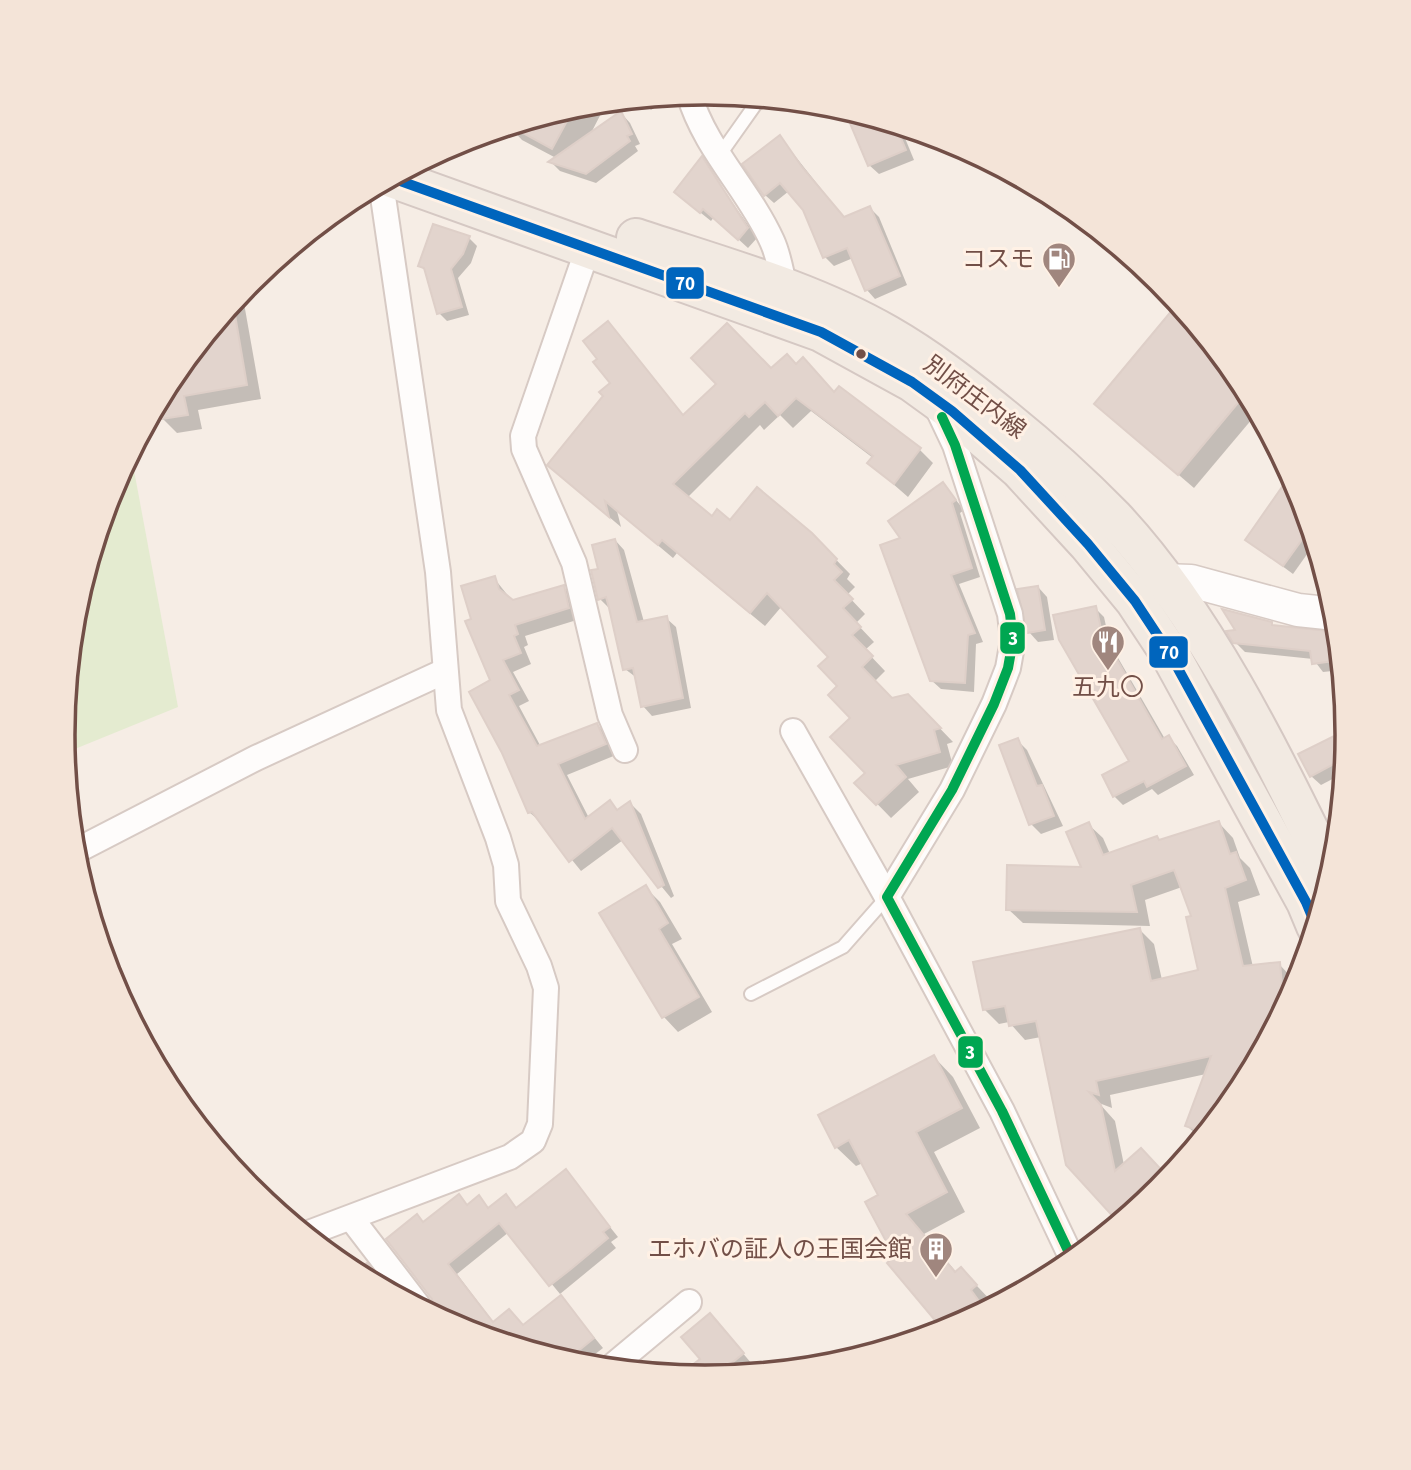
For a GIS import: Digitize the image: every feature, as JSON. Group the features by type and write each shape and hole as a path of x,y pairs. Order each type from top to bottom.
{"main road":[{"name":"別府庄内線","path":"436,166 785,289 887,334 968,390 1046,452 1105,510 1149,591 1199,707 1310,911"},
{"name":"別府庄内線","path":"403,182 821,332 912,382 1020,470 1088,544 1149,591 1223,670 1323,861"}],"street":[{"path":"692,105 719,156 771,240 785,289"},
{"path":"316,1230 509,1157 533,1141 540,1124 546,988 539,966 508,901 506,865 498,838 449,710 438,572 383,194"},
{"path":"588,248 523,436 524,449 573,563 610,715 625,750"},
{"path":"887,897 953,790 1008,668 1013,640 1010,614 955,445 932,397"},
{"path":"1149,591 1191,581 1298,610 1324,613"},
{"path":"85,847 256,758 444,671"},
{"path":"793,732 887,897 1002,1111 1068,1250"},
{"path":"351,1218 405,1289"},
{"path":"620,1360 689,1303"}],"lane":[{"path":"719,156 754,107"},
{"path":"751,994 843,947 887,897"}],"green space":[{"path":"134,470 178,707 76,749 77,694 87,612 109,532"}],"building":[{"path":"621,111 632,134 627,136 630,141 586,174 548,162"},
{"path":"567,120 552,149 522,132"},
{"path":"849,122 900,135 906,150 868,166"},
{"path":"780,135 802,167 844,217 870,206 900,276 865,291 847,248 823,258 803,210 780,183 764,196 742,164"},
{"path":"702,156 748,228 738,240 703,209 700,213 674,192"},
{"path":"433,224 470,236 463,254 451,269 462,307 437,314 424,268 418,266"},
{"path":"1171,311 1206,351 1240,401 1178,475 1094,404"},
{"path":"235,316 247,385 184,396 188,415 161,419 205,351"},
{"path":"608,321 683,415 716,384 691,358 727,323 771,368 787,354 796,364 803,357 834,392 839,386 921,448 894,484 867,463 873,456 796,398 778,416 765,402 749,417 745,413 673,484 712,516 717,509 730,520 757,487 812,533 837,559 834,564 842,572 834,580 853,599 843,608 861,627 852,635 873,656 862,667 892,698 908,694 941,728 934,730 940,752 896,765 906,777 876,805 854,783 865,773 830,737 850,718 828,695 837,686 818,666 828,657 767,593 750,613 662,540 658,545 605,501 609,517 547,465 603,396 599,392 610,383 593,362 597,359 583,341"},
{"path":"943,482 956,500 952,503 972,568 951,575 975,633 968,635 965,683 930,681 880,545 900,538 888,521"},
{"path":"1284,484 1304,537 1283,566 1245,540"},
{"path":"615,539 637,622 667,616 683,698 641,707 633,668 623,670 606,597 598,600 591,570 598,569 592,545"},
{"path":"495,576 499,589 513,600 564,585 569,608 515,625 518,634 514,636 521,653 503,660 519,690 509,695 537,746 597,723 606,744 558,764 585,819 610,800 617,810 630,801 664,885 658,888 612,828 569,862 532,812 528,813 502,753 469,692 490,680 465,621 471,619 461,586"},
{"path":"1038,586 1045,630 1027,633 1017,589"},
{"path":"1096,606 1102,633 1162,739 1169,735 1186,766 1147,787 1144,781 1113,797 1102,775 1129,761 1059,640 1053,615"},
{"path":"1222,609 1272,622 1272,625 1327,631 1331,661 1312,664 1310,651 1233,643 1226,631 1235,630"},
{"path":"1334,736 1336,740 1335,764 1310,777 1298,754"},
{"path":"1018,738 1037,786 1042,785 1054,816 1029,825 999,745"},
{"path":"1219,821 1230,854 1236,852 1246,880 1225,888 1243,966 1280,962 1282,989 1271,1014 1230,1085 1197,1130 1185,1126 1211,1056 1096,1081 1099,1095 1089,1092 1101,1105 1115,1171 1141,1148 1161,1170 1113,1216 1066,1165 1036,1021 1009,1026 1005,1006 983,1010 973,962 1140,928 1151,981 1198,970 1186,917 1191,916 1174,870 1131,885 1137,912 1006,910 1007,865 1081,867 1066,832 1089,822 1103,855 1157,836 1159,840"},
{"path":"646,885 668,923 659,929 699,997 662,1018 599,913"},
{"path":"934,1055 962,1108 916,1132 947,1192 906,1214 955,1272 961,1267 977,1285 971,1290 979,1301 976,1304 936,1321 887,1263 894,1256 865,1202 878,1195 849,1140 835,1148 818,1115"},
{"path":"566,1169 610,1227 603,1232 608,1238 549,1286 499,1223 448,1264 493,1322 509,1309 523,1325 561,1295 594,1338 577,1352 503,1332 432,1302 386,1239 417,1214 423,1222 459,1194 467,1205 479,1195 488,1208 506,1194 516,1208"},
{"path":"710,1313 744,1353 730,1364 693,1365 700,1359 681,1337"}],"transit line":[{"name":"70","path":"403,182 821,332 912,382 952,411 1020,470 1088,544 1135,601 1170,654 1310,911"},
{"name":"3","path":"942,417 955,445 1010,614 1013,640 1008,668 994,704 952,790 887,897 1002,1111 1068,1250"}],"place":[{"name":"コスモ","path":"1059,289"},
{"name":"五九〇","path":"1108,672"},
{"name":"エホバの証人の王国会館","path":"936,1279"}]}
